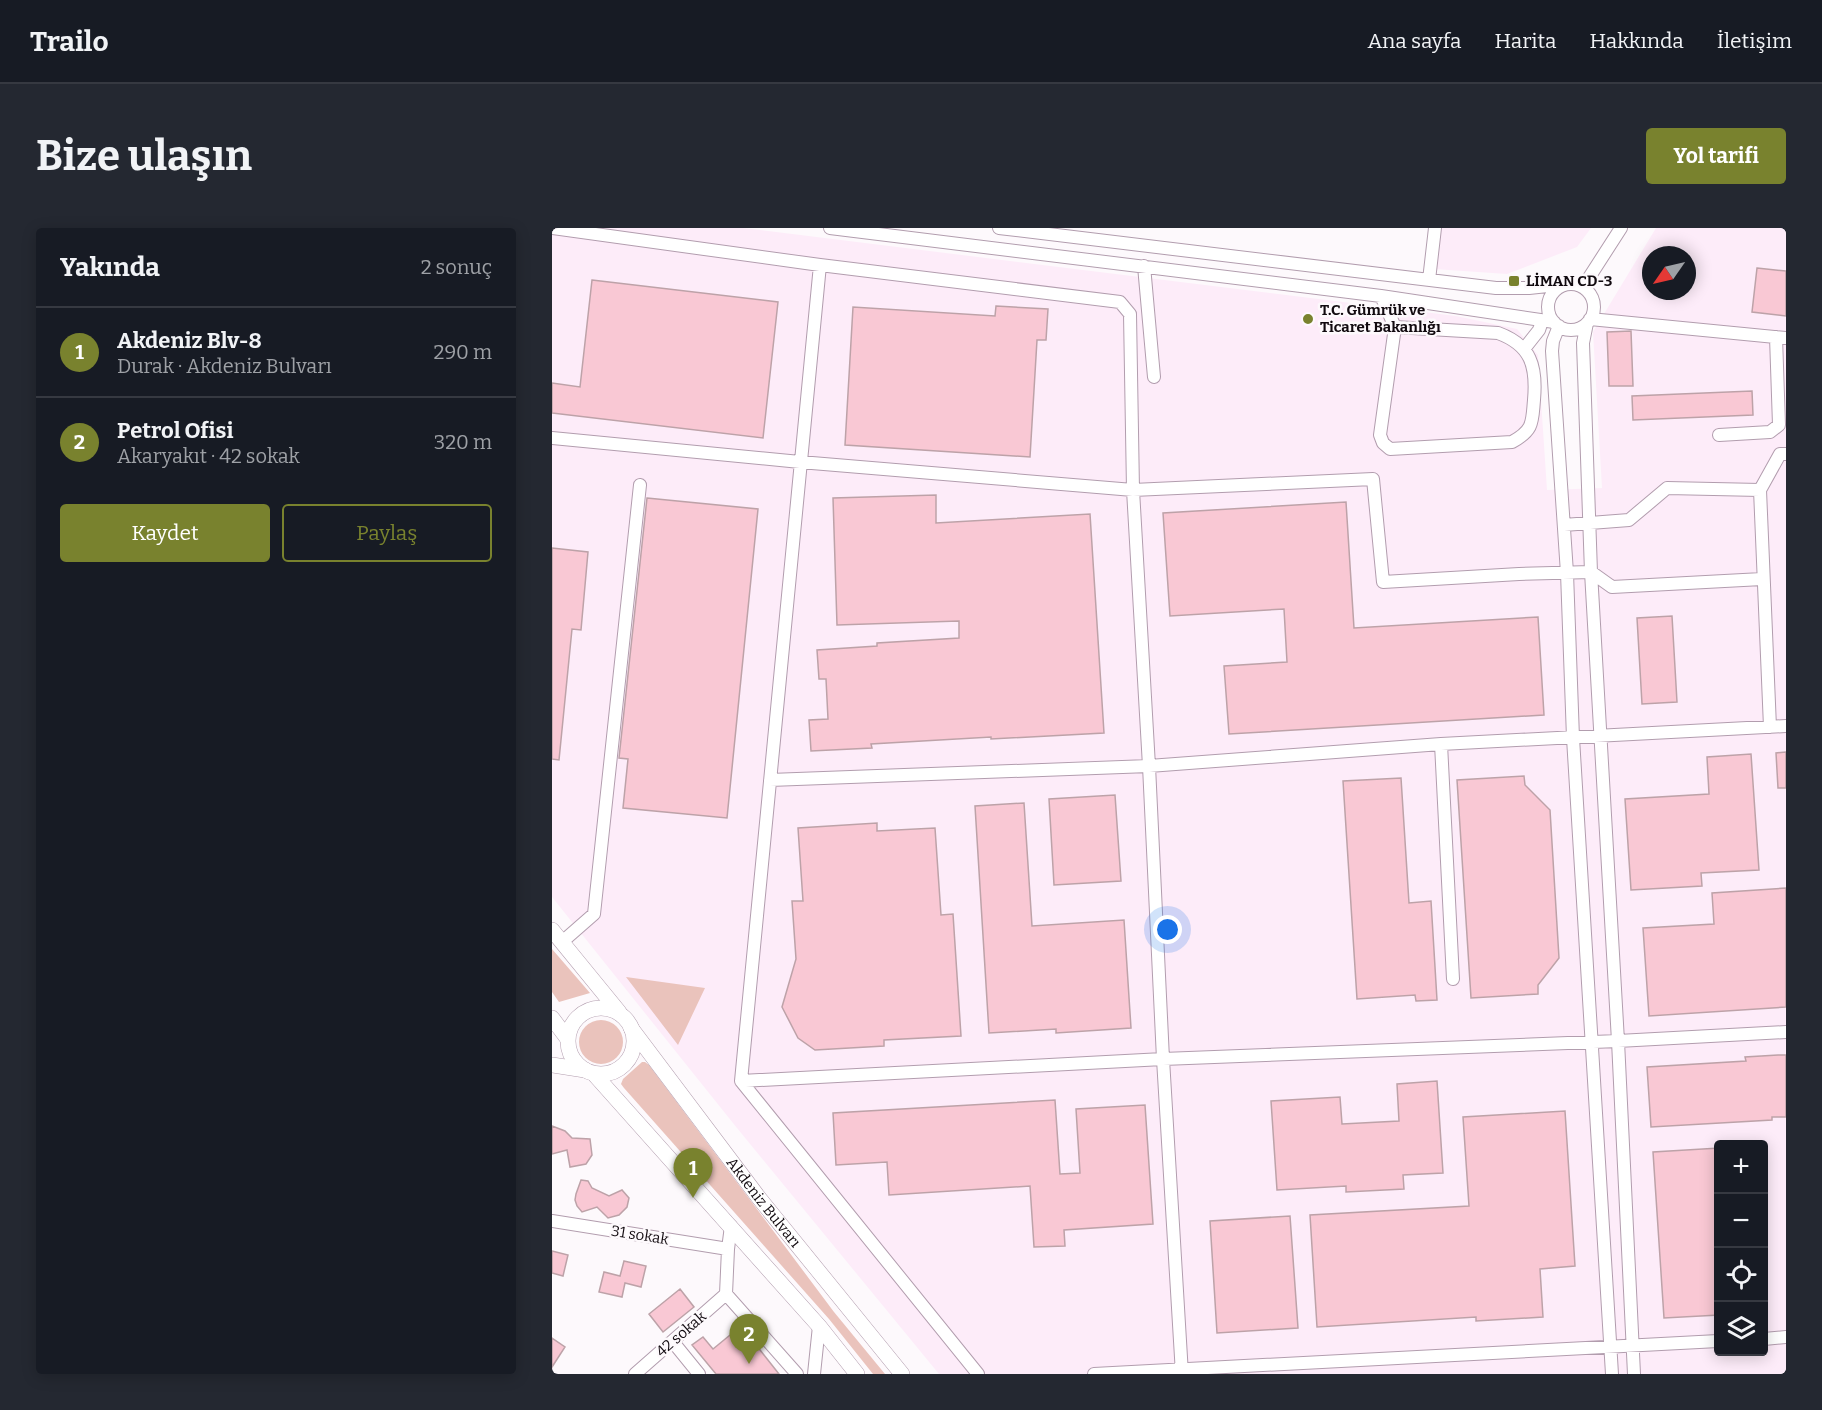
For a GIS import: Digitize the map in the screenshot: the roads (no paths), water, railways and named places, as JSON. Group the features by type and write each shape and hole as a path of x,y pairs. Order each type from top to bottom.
{"main road":[{"path":"552,1065 589,1072 610,1073 627,1061 634,1044 632,1028 557,936"},
{"path":"567,1038 572,1023 577,1017 591,1009 606,1008 621,1014"},
{"path":"552,1018 567,1038 572,1058 589,1072 731,1227 819,1326 857,1374"},
{"name":"Akdeniz Bulvarı","path":"632,1028 759,1198 902,1374"},
{"path":"552,1030 567,1038"}],"street":[{"path":"552,228 820,265 1120,302 1130,314 1133,490 1182,1371"},
{"path":"830,228 874,231 1381,296 1500,313 1552,323 1573,330 1589,321 1781,338 1779,425 1770,432 1719,435"},
{"path":"999,228 1496,288 1529,288 1566,284 1578,285 1588,292 1594,305 1583,343 1591,572 1618,1041 1634,1374"},
{"path":"1429,280 1435,228"},
{"path":"1583,287 1621,228"},
{"path":"820,265 741,1081 978,1374"},
{"path":"1144,266 1154,377"},
{"path":"1566,284 1554,291 1550,297 1548,310 1552,323 1567,573 1573,738 1612,1374"},
{"path":"1381,296 1395,327 1380,435 1383,443 1390,449 1512,442 1524,435 1532,424 1536,380 1532,361 1513,338 1498,333 1395,327"},
{"path":"1524,349 1539,330 1552,323"},
{"path":"552,438 1133,490 1373,479 1383,582 1591,572 1612,587 1762,579"},
{"path":"1770,727 1760,490 1780,454 1786,454"},
{"path":"557,936 594,914 640,485"},
{"path":"1564,525 1629,520 1666,488 1760,490"},
{"path":"770,780 1149,766 1441,744 1786,726"},
{"path":"1441,744 1453,980"},
{"path":"741,1081 1163,1059 1786,1032"},
{"name":"31 sokak","path":"552,1221 728,1249"},
{"path":"731,1227 726,1294 797,1374"},
{"name":"42 sokak","path":"635,1374 726,1294"},
{"path":"814,1374 819,1326"},
{"path":"1768,1339 1786,1337"},
{"path":"1094,1374 1714,1341"},
{"path":"673,1342 699,1374"}],"place":[{"name":"LİMAN CD-3","path":"1514,281"},
{"name":"T.C. Gümrük ve Ticaret Bakanlığı","path":"1308,319"},
{"name":"Akdeniz Blv-8","path":"693,1198"},
{"name":"Petrol Ofisi","path":"749,1364"}]}
